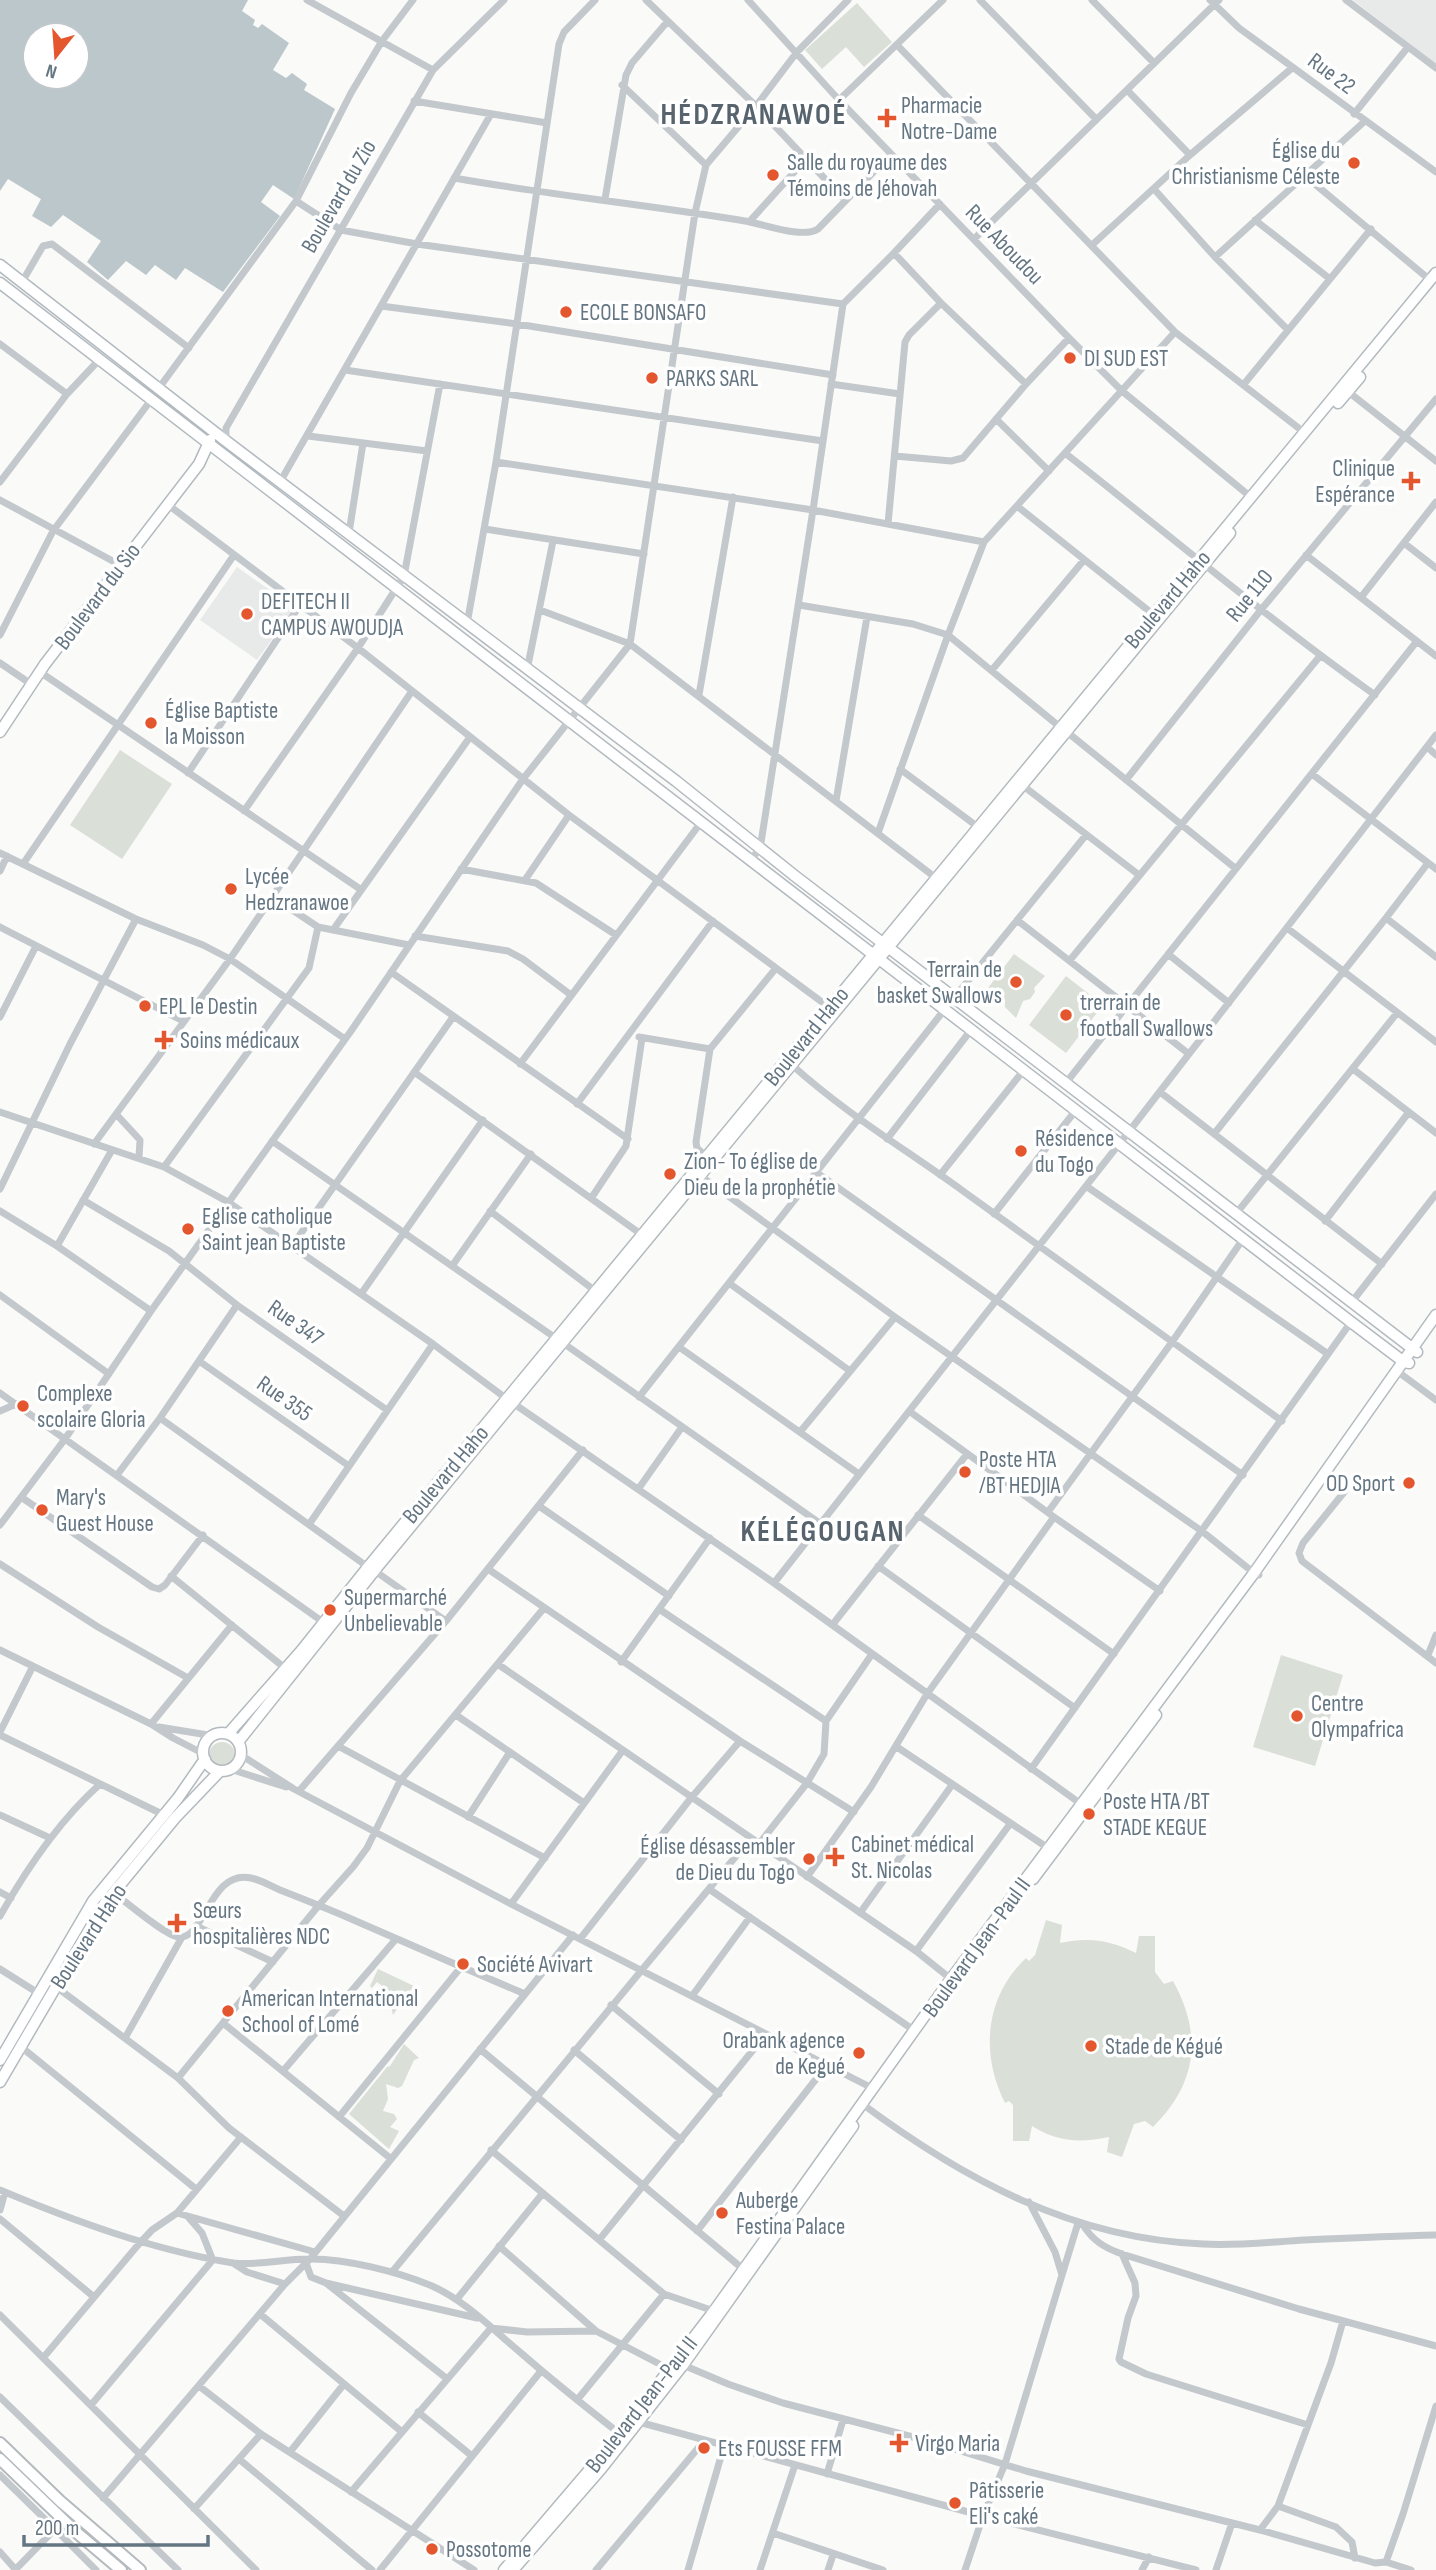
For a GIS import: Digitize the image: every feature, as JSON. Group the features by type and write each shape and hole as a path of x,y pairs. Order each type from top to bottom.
{"main road":[{"path":"0,265 215,433 676,780 760,849 1414,1351"},
{"name":"Boulevard Haho","path":"886,945 936,878 1203,562 1434,278"},
{"path":"0,283 217,452 702,821 1023,1071 1407,1363"},
{"name":"Boulevard Haho","path":"698,1173 707,1157 830,1008 1023,785 1154,615 1203,562 1305,433 1345,389"},
{"name":"Boulevard du Sio","path":"0,732 31,684 199,464 215,433"},
{"name":"Boulevard du Sio","path":"199,464 217,452 226,441"},
{"name":"Boulevard Haho","path":"238,1742 371,1569 698,1173 793,1065 876,957"},
{"name":"Boulevard Jean-Paul II","path":"505,2570 620,2434 635,2421 669,2369 1329,1475 1407,1363 1436,1315"},
{"name":"Boulevard Jean-Paul II","path":"1414,1351 1436,1324"},
{"name":"Boulevard Jean-Paul II","path":"513,2570 570,2506 635,2421 684,2365 864,2105 872,2088 1048,1848 1257,1574 1400,1373"},
{"name":"Boulevard Haho","path":"228,1734 371,1569"},
{"path":"228,1734 238,1742 241,1755 237,1765 225,1770 211,1767 204,1756 206,1743 214,1735 228,1734"},
{"name":"Boulevard Haho","path":"0,2060 93,1901 189,1783 204,1756"},
{"name":"Boulevard Haho","path":"0,2082 113,1892 175,1818 225,1770"},
{"path":"0,2443 60,2501 140,2570"},
{"path":"0,2459 119,2570"},
{"path":"123,2554 146,2570"}],"street":[{"path":"307,0 433,70"},
{"path":"159,388 296,201 342,109 382,41 413,0"},
{"name":"Boulevard du Zio","path":"226,428 433,70 504,0"},
{"path":"467,624 496,462 560,38 595,0"},
{"path":"646,0 755,106 845,200"},
{"name":"Rue Aboudou","path":"748,0 839,100 1122,391 1252,498"},
{"path":"0,1525 65,1439 151,1311 345,1039 523,779 629,644 684,280 706,165 797,52 847,0"},
{"path":"839,100 943,0"},
{"path":"979,0 1096,119"},
{"path":"1093,0 1154,63"},
{"path":"1346,0 1436,68"},
{"path":"974,239 1214,2"},
{"name":"Rue 22","path":"1214,2 1239,28 1436,172"},
{"path":"605,200 622,85 632,63 667,22"},
{"path":"897,45 1175,332 1305,433"},
{"path":"1354,114 1408,47"},
{"path":"1092,245 1190,155 1292,68"},
{"path":"622,85 706,165"},
{"path":"1127,90 1190,155"},
{"path":"414,102 547,123"},
{"path":"281,482 491,114"},
{"path":"1214,257 1365,121"},
{"path":"454,178 813,232 891,154"},
{"path":"749,222 806,159"},
{"path":"1304,175 1434,278"},
{"path":"1154,189 1214,257 1288,330"},
{"path":"296,201 341,230 417,244 843,304"},
{"path":"750,860 760,849 843,304 940,204"},
{"path":"1255,220 1330,279"},
{"path":"1244,384 1371,229"},
{"path":"22,282 43,246 52,244 190,348"},
{"path":"894,253 941,303 1026,384"},
{"path":"888,524 905,342 941,303"},
{"path":"382,306 517,324 833,375"},
{"path":"878,833 984,542 1175,332"},
{"path":"895,456 957,461 963,458 1069,338"},
{"path":"0,344 67,394"},
{"path":"0,482 67,394 99,360"},
{"path":"345,370 823,441"},
{"path":"244,811 358,648 404,576 440,384"},
{"path":"831,384 900,394"},
{"path":"1345,389 1436,461"},
{"name":"Rue 110","path":"1126,780 1260,611 1436,399"},
{"path":"0,635 52,531 151,400"},
{"path":"996,419 1049,471"},
{"path":"215,433 226,428 226,441"},
{"path":"309,436 427,451"},
{"path":"349,533 363,443"},
{"path":"1065,453 1203,562 1260,611 1375,695"},
{"path":"496,462 813,510 984,542"},
{"path":"699,695 733,498"},
{"path":"0,500 52,531 120,565"},
{"path":"1362,596 1436,502"},
{"path":"167,504 358,648 569,815 830,1008"},
{"path":"1017,506 1154,615"},
{"path":"485,530 644,554"},
{"path":"527,670 553,541"},
{"path":"1404,543 1436,568"},
{"path":"23,864 234,555"},
{"path":"1306,555 1436,656"},
{"path":"992,670 1084,560"},
{"path":"188,773 300,605"},
{"path":"799,605 913,624 948,635 1235,868"},
{"path":"540,610 629,644 936,878"},
{"path":"836,801 867,617"},
{"path":"1065,1084 1417,641"},
{"path":"1070,960 1320,656"},
{"path":"0,663 31,684"},
{"path":"40,672 360,890"},
{"path":"94,1144 230,960 412,691"},
{"path":"774,1583 1436,735"},
{"path":"333,930 470,737"},
{"path":"1427,747 1436,755"},
{"path":"900,769 978,827"},
{"path":"1312,774 1436,869"},
{"path":"1023,785 1139,875"},
{"path":"525,880 569,815"},
{"path":"520,1064 702,821"},
{"path":"954,998 1086,835"},
{"path":"0,871 4,855 136,919 203,945 230,960 345,1039"},
{"path":"1214,1134 1427,863"},
{"path":"461,869 525,880 546,888 616,935"},
{"path":"273,897 318,927 409,946"},
{"path":"1386,918 1436,957"},
{"path":"0,1189 136,919"},
{"path":"1017,920 1189,1054"},
{"path":"577,1104 713,921"},
{"path":"164,1167 309,968 318,927"},
{"path":"0,928 183,1021"},
{"path":"1287,928 1436,1042"},
{"path":"415,936 508,951 571,995"},
{"path":"0,1017 36,946"},
{"path":"1168,954 1229,1003"},
{"path":"707,1157 697,1148 696,1142 710,1049 776,968"},
{"path":"391,972 628,1139"},
{"path":"639,1397 945,1009"},
{"path":"1235,1215 1397,1013"},
{"path":"292,1246 453,1017"},
{"path":"887,1139 971,1030"},
{"path":"629,1035 710,1049"},
{"path":"592,1197 620,1158 628,1139 642,1038"},
{"path":"793,1065 858,1119 1282,1421"},
{"path":"1353,1069 1436,1133"},
{"path":"940,1175 1023,1071"},
{"path":"414,1072 645,1237"},
{"path":"1160,1091 1382,1264"},
{"path":"994,1214 1076,1110"},
{"path":"0,1112 164,1167 228,1202 774,1583 1081,1804"},
{"path":"1325,1221 1409,1112"},
{"path":"116,1114 139,1140 139,1158"},
{"path":"360,1294 483,1120"},
{"path":"272,1140 821,1524"},
{"path":"57,1246 112,1150"},
{"path":"452,1266 531,1154"},
{"path":"816,1172 1243,1475"},
{"path":"698,1173 895,1317 1203,1532 1257,1574"},
{"path":"1086,1186 1328,1354"},
{"path":"1351,1303 1436,1194"},
{"name":"Rue 347","path":"83,1200 151,1240 237,1305 387,1410"},
{"path":"0,1211 57,1246 151,1311"},
{"path":"490,1211 599,1295"},
{"path":"807,1877 854,1812 897,1747 927,1694 1009,1580 1091,1453 1243,1239"},
{"path":"729,1283 850,1371"},
{"path":"0,1296 109,1374"},
{"path":"117,1475 160,1418 237,1305"},
{"path":"800,1432 895,1317"},
{"path":"1031,1769 1351,1322"},
{"path":"310,1522 433,1344"},
{"path":"679,1347 859,1474"},
{"name":"Rue 355","path":"199,1361 349,1466"},
{"path":"1400,1373 1436,1400"},
{"path":"0,1393 323,1622"},
{"path":"0,1411 16,1404"},
{"path":"909,1411 1160,1591"},
{"path":"160,1418 446,1621"},
{"path":"639,1488 682,1427"},
{"path":"296,1790 338,1746 446,1621 583,1450"},
{"path":"833,1625 967,1454"},
{"path":"1329,1475 1345,1491 1303,1543 1299,1553 1302,1561 1436,1663"},
{"path":"21,1497 152,1587 159,1589 203,1535"},
{"path":"539,1506 668,1596"},
{"path":"918,1515 1114,1654"},
{"path":"621,1662 710,1538"},
{"path":"0,1564 98,1627 188,1678"},
{"path":"878,1566 1075,1707"},
{"path":"488,1569 621,1662 854,1812"},
{"path":"171,1576 286,1669"},
{"path":"178,2078 319,1905 354,1867 376,1832 400,1781 544,1608"},
{"path":"659,1609 826,1720"},
{"path":"155,1726 188,1678 232,1625"},
{"path":"1427,1655 1436,1635"},
{"path":"0,1650 155,1726 204,1756"},
{"path":"759,1844 807,1783 824,1754 826,1720 872,1654"},
{"path":"499,1665 916,1951 951,1979"},
{"path":"33,1666 0,1733 99,1785 164,1815"},
{"path":"456,1715 584,1803"},
{"path":"155,1726 214,1735"},
{"path":"103,2498 310,2258 525,1994 577,1937 740,1741"},
{"path":"338,1746 545,1858"},
{"path":"897,1747 1048,1848"},
{"path":"511,1904 624,1750"},
{"path":"468,1817 510,1752"},
{"path":"241,1755 296,1790 511,1904 872,2088"},
{"path":"225,1770 296,1790"},
{"path":"0,1916 50,1838 99,1785"},
{"path":"860,1913 952,1785"},
{"path":"0,1815 50,1838"},
{"path":"916,1951 1010,1824"},
{"path":"392,2272 751,1838"},
{"path":"125,2038 182,1937 195,1926 225,1883 236,1878 250,1878 319,1905 525,1994"},
{"path":"709,1889 915,2031"},
{"path":"0,1892 11,1898"},
{"path":"113,1892 165,1931 182,1937"},
{"path":"692,1996 750,1917"},
{"path":"195,1926 273,1962"},
{"path":"283,2071 396,1938"},
{"path":"339,2117 461,1967"},
{"path":"0,1969 38,1993"},
{"path":"55,1986 178,2078 241,2137 344,2216"},
{"path":"611,2004 719,2094"},
{"path":"223,2023 390,2158"},
{"path":"599,2240 766,2034"},
{"path":"20,2046 196,2189"},
{"path":"480,2049 743,2269"},
{"path":"574,2050 681,2140"},
{"path":"697,2231 827,2065"},
{"path":"864,2105 906,2137 952,2166 1080,2223 1115,2233 1206,2245 1436,2235"},
{"path":"43,2358 142,2241 152,2230 177,2213 241,2137"},
{"path":"491,2150 664,2294 714,2311"},
{"path":"0,2210 3,2191 42,2208 142,2241 233,2263 310,2258"},
{"path":"457,2300 543,2193"},
{"path":"1029,2202 1055,2252 1062,2276"},
{"path":"177,2213 310,2258 392,2272 429,2285 457,2300 620,2434"},
{"path":"0,2218 94,2297"},
{"path":"91,2406 208,2266 212,2258 202,2233 189,2218"},
{"path":"1080,2223 1092,2239 1109,2250 1436,2346"},
{"path":"965,2570 983,2515 1005,2464 1080,2223"},
{"path":"499,2246 596,2330 669,2369"},
{"path":"1122,2254 1136,2289 1119,2359 1121,2362 1146,2374 1308,2425"},
{"path":"310,2258 308,2274 326,2283 446,2378"},
{"path":"233,2263 247,2272 285,2284"},
{"path":"326,2283 481,2319"},
{"path":"577,2400 664,2294"},
{"path":"260,2314 402,2432"},
{"path":"0,2315 256,2570"},
{"path":"1261,2530 1278,2506 1331,2363 1343,2320"},
{"path":"491,2328 527,2332 596,2330"},
{"path":"351,2492 491,2328"},
{"path":"684,2365 757,2394 843,2420 1261,2530 1355,2558 1372,2567 1386,2562 1411,2570"},
{"path":"380,2570 541,2371"},
{"path":"290,2452 344,2384"},
{"path":"198,2386 261,2434 474,2570"},
{"path":"0,2397 178,2570"},
{"path":"1386,2562 1436,2406"},
{"path":"418,2412 472,2456"},
{"path":"827,2474 843,2420"},
{"path":"635,2421 1196,2570"},
{"path":"194,2509 261,2434"},
{"path":"596,2570 704,2441"},
{"path":"688,2570 724,2446"},
{"path":"239,2459 372,2570"},
{"path":"760,2570 795,2465"},
{"path":"0,2475 96,2570"},
{"path":"1278,2506 1336,2527 1352,2542 1355,2558"},
{"path":"1216,2570 1232,2523"},
{"path":"0,2552 15,2570 55,2529"},
{"path":"773,2533 883,2570"},
{"path":"828,2570 833,2555"},
{"path":"1142,2570 1149,2557"}],"shaded area":[{"path":"0,0 248,0 242,11 255,20 253,25 258,28 262,24 289,43 273,70 286,78 292,73 307,84 304,90 335,109 294,199 273,185 261,202 280,216 223,292 185,268 176,280 155,265 146,275 126,261 108,280 87,262 101,241 63,215 51,227 32,216 41,199 8,179 0,191"},
{"path":"1353,0 1436,0 1436,64"},
{"path":"857,3 892,42 864,67 846,47 822,69 805,50"},
{"name":"DEFITECH II CAMPUS AWOUDJA","path":"237,567 295,608 257,660 200,620"},
{"path":"120,750 172,784 122,859 70,825"},
{"name":"Terrain de basket Swallows","path":"1014,954 1045,976 1034,988 1035,992 1030,999 1023,1001 1016,1018 1005,1007 1005,1000 988,988"},
{"name":"trerrain de football Swallows","path":"1066,976 1103,1005 1066,1053 1029,1025"},
{"path":"1281,1655 1343,1675 1315,1766 1253,1747"},
{"path":"222,1742 231,1746 235,1755 231,1764 222,1768 213,1764 209,1755 213,1746"},
{"name":"Stade de Kégué","path":"1046,1920 1062,1925 1060,1943 1099,1941 1136,1953 1139,1936 1155,1936 1155,1972 1164,1984 1173,1981 1183,2001 1191,2040 1187,2076 1168,2111 1153,2127 1145,2121 1134,2124 1122,2157 1107,2152 1109,2137 1069,2140 1032,2126 1029,2141 1013,2141 1013,2105 1009,2101 1005,2103 997,2084 992,2065 991,2026 1002,1990 1012,1973 1026,1958 1029,1961 1035,1955"},
{"path":"378,1969 414,1986 393,2015 391,2007 385,2005 387,1993 382,1991 381,1985 377,1982 372,1988 370,1986"},
{"path":"404,2044 419,2058 414,2060 402,2086 398,2088 386,2084 388,2099 383,2111 394,2114 397,2119 390,2127 399,2131 389,2149 349,2114 390,2066"}],"place":[{"name":"Pharmacie Notre-Dame","path":"887,118"},
{"name":"Église du Christianisme Céleste","path":"1354,163"},
{"name":"Salle du royaume des Témoins de Jéhovah","path":"773,175"},
{"name":"ECOLE BONSAFO","path":"566,312"},
{"name":"DI SUD EST","path":"1070,358"},
{"name":"PARKS SARL","path":"652,378"},
{"name":"Clinique Espérance","path":"1411,481"},
{"name":"DEFITECH II CAMPUS AWOUDJA","path":"247,614"},
{"name":"Église Baptiste la Moisson","path":"151,723"},
{"name":"Lycée Hedzranawoe","path":"231,889"},
{"name":"Terrain de basket Swallows","path":"1016,982"},
{"name":"EPL le Destin","path":"145,1006"},
{"name":"trerrain de football Swallows","path":"1066,1015"},
{"name":"Soins médicaux","path":"164,1040"},
{"name":"Résidence du Togo","path":"1021,1151"},
{"name":"Zion- To église de Dieu de la prophétie","path":"670,1174"},
{"name":"Eglise catholique Saint jean Baptiste","path":"188,1229"},
{"name":"Complexe scolaire Gloria","path":"23,1406"},
{"name":"Poste HTA /BT HEDJIA","path":"965,1472"},
{"name":"OD Sport","path":"1409,1483"},
{"name":"Mary's Guest House","path":"42,1510"},
{"name":"Supermarché Unbelievable","path":"330,1610"},
{"name":"Centre Olympafrica","path":"1297,1716"},
{"name":"Poste HTA /BT STADE KEGUE","path":"1089,1814"},
{"name":"Cabinet médical St. Nicolas","path":"835,1857"},
{"name":"Église désassembler de Dieu du Togo","path":"809,1859"},
{"name":"Sœurs hospitalières NDC","path":"177,1923"},
{"name":"Société Avivart","path":"463,1964"},
{"name":"American International School of Lomé","path":"228,2011"},
{"name":"Stade de Kégué","path":"1091,2046"},
{"name":"Orabank agence de Kegué","path":"859,2053"},
{"name":"Auberge Festina Palace","path":"722,2213"},
{"name":"Virgo Maria","path":"899,2443"},
{"name":"Ets FOUSSE FFM","path":"704,2448"},
{"name":"Pâtisserie Eli's caké","path":"955,2503"},
{"name":"Possotome","path":"432,2549"}],"district":[{"name":"HÉDZRANAWOÉ","path":"754,114"},
{"name":"KÉLÉGOUGAN","path":"823,1531"}]}
